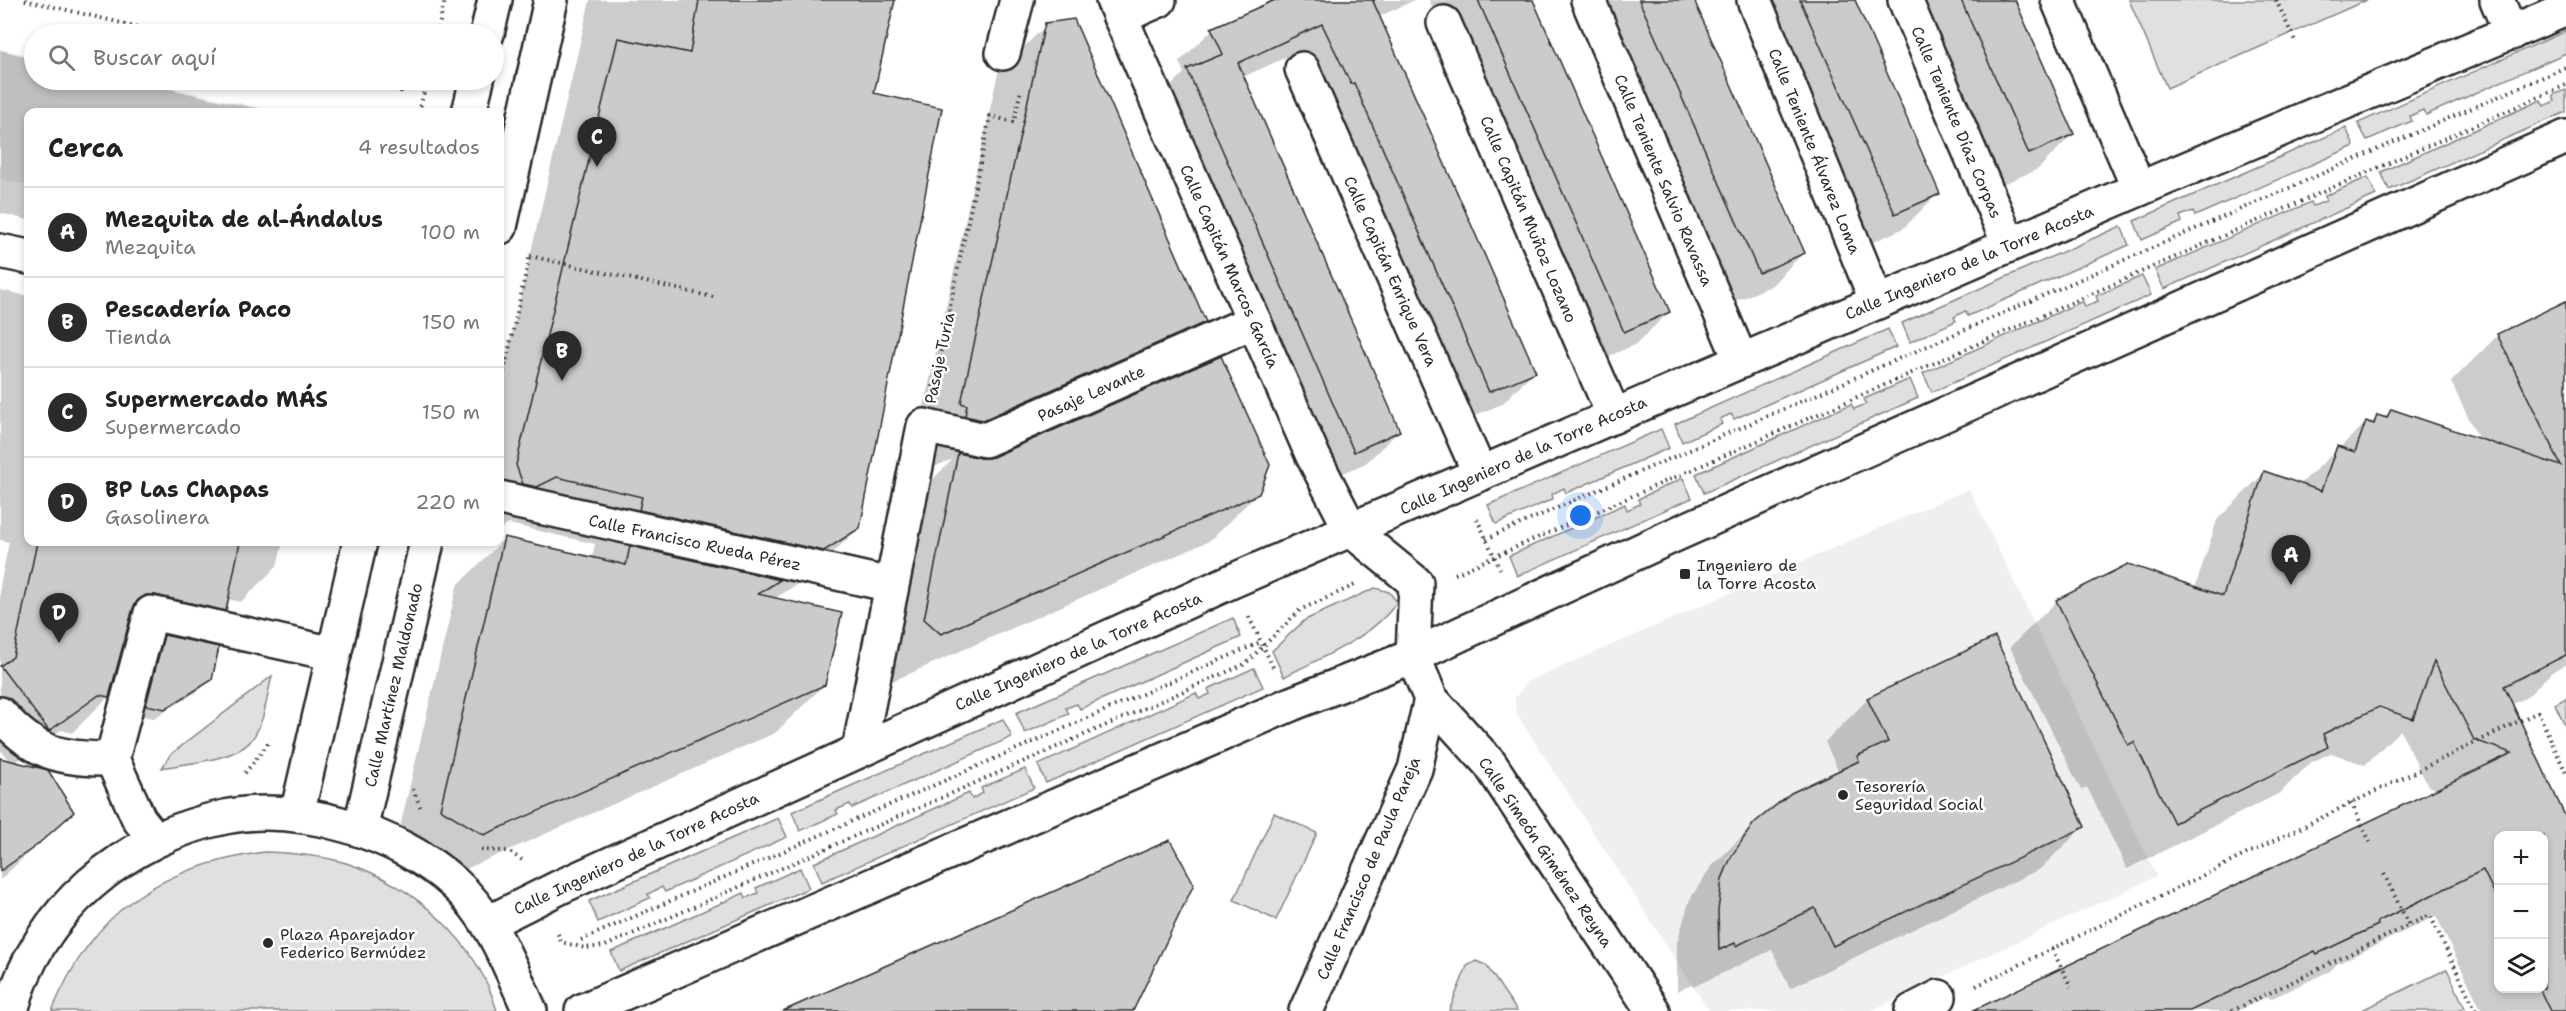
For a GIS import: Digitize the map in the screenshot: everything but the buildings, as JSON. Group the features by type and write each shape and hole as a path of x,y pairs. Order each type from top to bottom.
{"main road":[{"path":"489,24 495,0"},
{"path":"504,209 551,0"},
{"path":"1002,53 1017,0"},
{"path":"1117,8 1159,0"},
{"name":"Calle Teniente Salvio Ravassa","path":"1588,0 1741,361"},
{"name":"Calle Teniente Álvarez Loma","path":"1754,0 1877,302"},
{"name":"Calle Teniente Díaz Corpas","path":"1905,0 2009,244"},
{"path":"2058,0 2139,189"},
{"path":"2497,0 2511,33"},
{"name":"Calle Capitán Marcos García","path":"1117,8 1313,456 1351,530"},
{"name":"Calle Ingeniero de la Torre Acosta","path":"490,922 560,887 859,750 1351,530 2009,244 2566,9"},
{"name":"Calle Capitán Muñoz Lozano","path":"1444,23 1614,416"},
{"name":"Calle Capitán Enrique Vera","path":"1302,69 1480,474"},
{"path":"469,108 474,90"},
{"path":"582,1011 1291,704 1413,656 1672,536 2566,137"},
{"path":"0,251 24,256"},
{"name":"Pasaje Levante","path":"924,426 985,440 1254,321"},
{"name":"Pasaje Turia","path":"859,750 924,426"},
{"name":"Calle Francisco Rueda Pérez","path":"504,499 891,585"},
{"path":"1351,530 1416,583 1413,656 1431,699"},
{"path":"297,814 359,546"},
{"name":"Calle Martínez Maldonado","path":"360,829 426,546"},
{"path":"155,839 139,819 112,759 151,613 334,654"},
{"name":"Calle Francisco de Paula Pareja","path":"1306,1011 1415,769 1431,699"},
{"name":"Calle Simeón Giménez Reyna","path":"1431,699 1490,764 1653,1011"},
{"path":"0,714 20,738 54,754 84,759 112,759"},
{"path":"10,990 52,924 67,908 99,875 155,839 226,817 297,814 360,829 411,852 454,883 490,922 530,1011"}],"path":[{"path":"25,0 126,24"},
{"path":"439,24 445,0"},
{"path":"2276,0 2295,41"},
{"path":"1486,539 2566,67"},
{"name":"Pasaje Turia","path":"924,426 990,116 1014,122 1024,78"},
{"path":"605,946 1245,664 1262,644 1300,610 1377,575 1400,570 1448,577 2566,84"},
{"path":"420,108 424,90"},
{"path":"530,256 713,297"},
{"path":"1474,511 1502,573"},
{"path":"1247,612 1274,668"},
{"path":"581,940 1262,644"},
{"path":"1973,987 2538,712 2566,773"},
{"path":"2351,803 2371,844"},
{"path":"2384,874 2409,925"},
{"path":"2232,1011 2430,915 2476,1011"},
{"path":"2052,949 2071,987"}],"shaded area":[{"path":"2129,0 2367,0 2167,88"},
{"path":"2566,31 2566,53 2426,115 2423,110 2410,116 2412,121 2367,140 2358,123"},
{"path":"0,49 24,54 24,90 181,90 263,108 24,108 24,184 0,179"},
{"path":"2566,90 2566,112 2389,190 2381,172 2541,100 2544,106 2555,101 2553,95"},
{"path":"2346,128 2354,146 2195,216 2193,211 2180,216 2182,222 2142,240 2134,221"},
{"path":"2368,177 2376,195 2164,289 2155,270 2311,202 2313,206 2326,201 2325,196"},
{"path":"2121,226 2129,245 1968,316 1965,311 1954,317 1956,321 1910,342 1902,323"},
{"path":"2142,276 2151,295 1932,392 1923,373 2083,301 2085,307 2098,301 2096,296"},
{"path":"1888,329 1896,347 1734,419 1731,414 1720,419 1722,424 1682,442 1675,424"},
{"path":"1910,379 1918,398 1704,493 1696,474 1851,404 1854,409 1866,404 1864,399"},
{"path":"1661,429 1669,448 1566,493 1564,488 1552,494 1553,499 1496,524 1488,505"},
{"path":"1683,478 1692,498 1517,576 1509,556 1625,504 1627,510 1640,504 1638,499"},
{"name":"Tesorería Seguridad Social","path":"1969,489 2157,876 1870,1011 1709,1011 1516,713 1515,698 1527,682"},
{"path":"1375,588 1389,592 1397,602 1387,615 1345,646 1284,677 1272,651 1305,620"},
{"path":"1233,618 1241,637 1080,709 1077,704 1066,708 1069,714 1025,733 1016,713"},
{"path":"1254,668 1263,687 1046,783 1038,765 1196,693 1199,699 1210,694 1208,689"},
{"path":"272,676 260,724 253,738 246,745 225,756 162,768 170,755"},
{"path":"2566,698 2566,727 2555,704"},
{"path":"1003,719 1012,737 852,808 850,804 836,810 838,814 800,831 792,812"},
{"path":"1025,769 1034,788 822,882 814,863 969,793 972,799 983,793 981,788"},
{"path":"1274,813 1317,833 1276,920 1234,900"},
{"path":"778,818 787,837 665,892 662,887 648,894 650,898 598,922 589,901"},
{"path":"265,852 306,855 346,863 395,885 440,919 459,939 488,986 497,1011 52,1011 69,976 88,946 109,920 134,899 162,882 193,869 227,859"},
{"path":"800,868 809,888 619,971 611,952 744,893 746,898 758,893 756,888"},
{"path":"1476,961 1486,965 1517,1011 1449,1011 1467,966"},
{"path":"2447,969 2465,1008 2458,1011 2360,1011"}],"place":[{"name":"Supermercado MÁS","path":"597,167"},
{"name":"Pescadería Paco","path":"562,381"},
{"name":"Ingeniero de la Torre Acosta","path":"1685,574"},
{"name":"Mezquita de al-Ándalus","path":"2291,585"},
{"name":"BP Las Chapas","path":"59,643"},
{"name":"Tesorería Seguridad Social","path":"1843,795"},
{"name":"Plaza Aparejador Federico Bermúdez","path":"268,943"}]}
